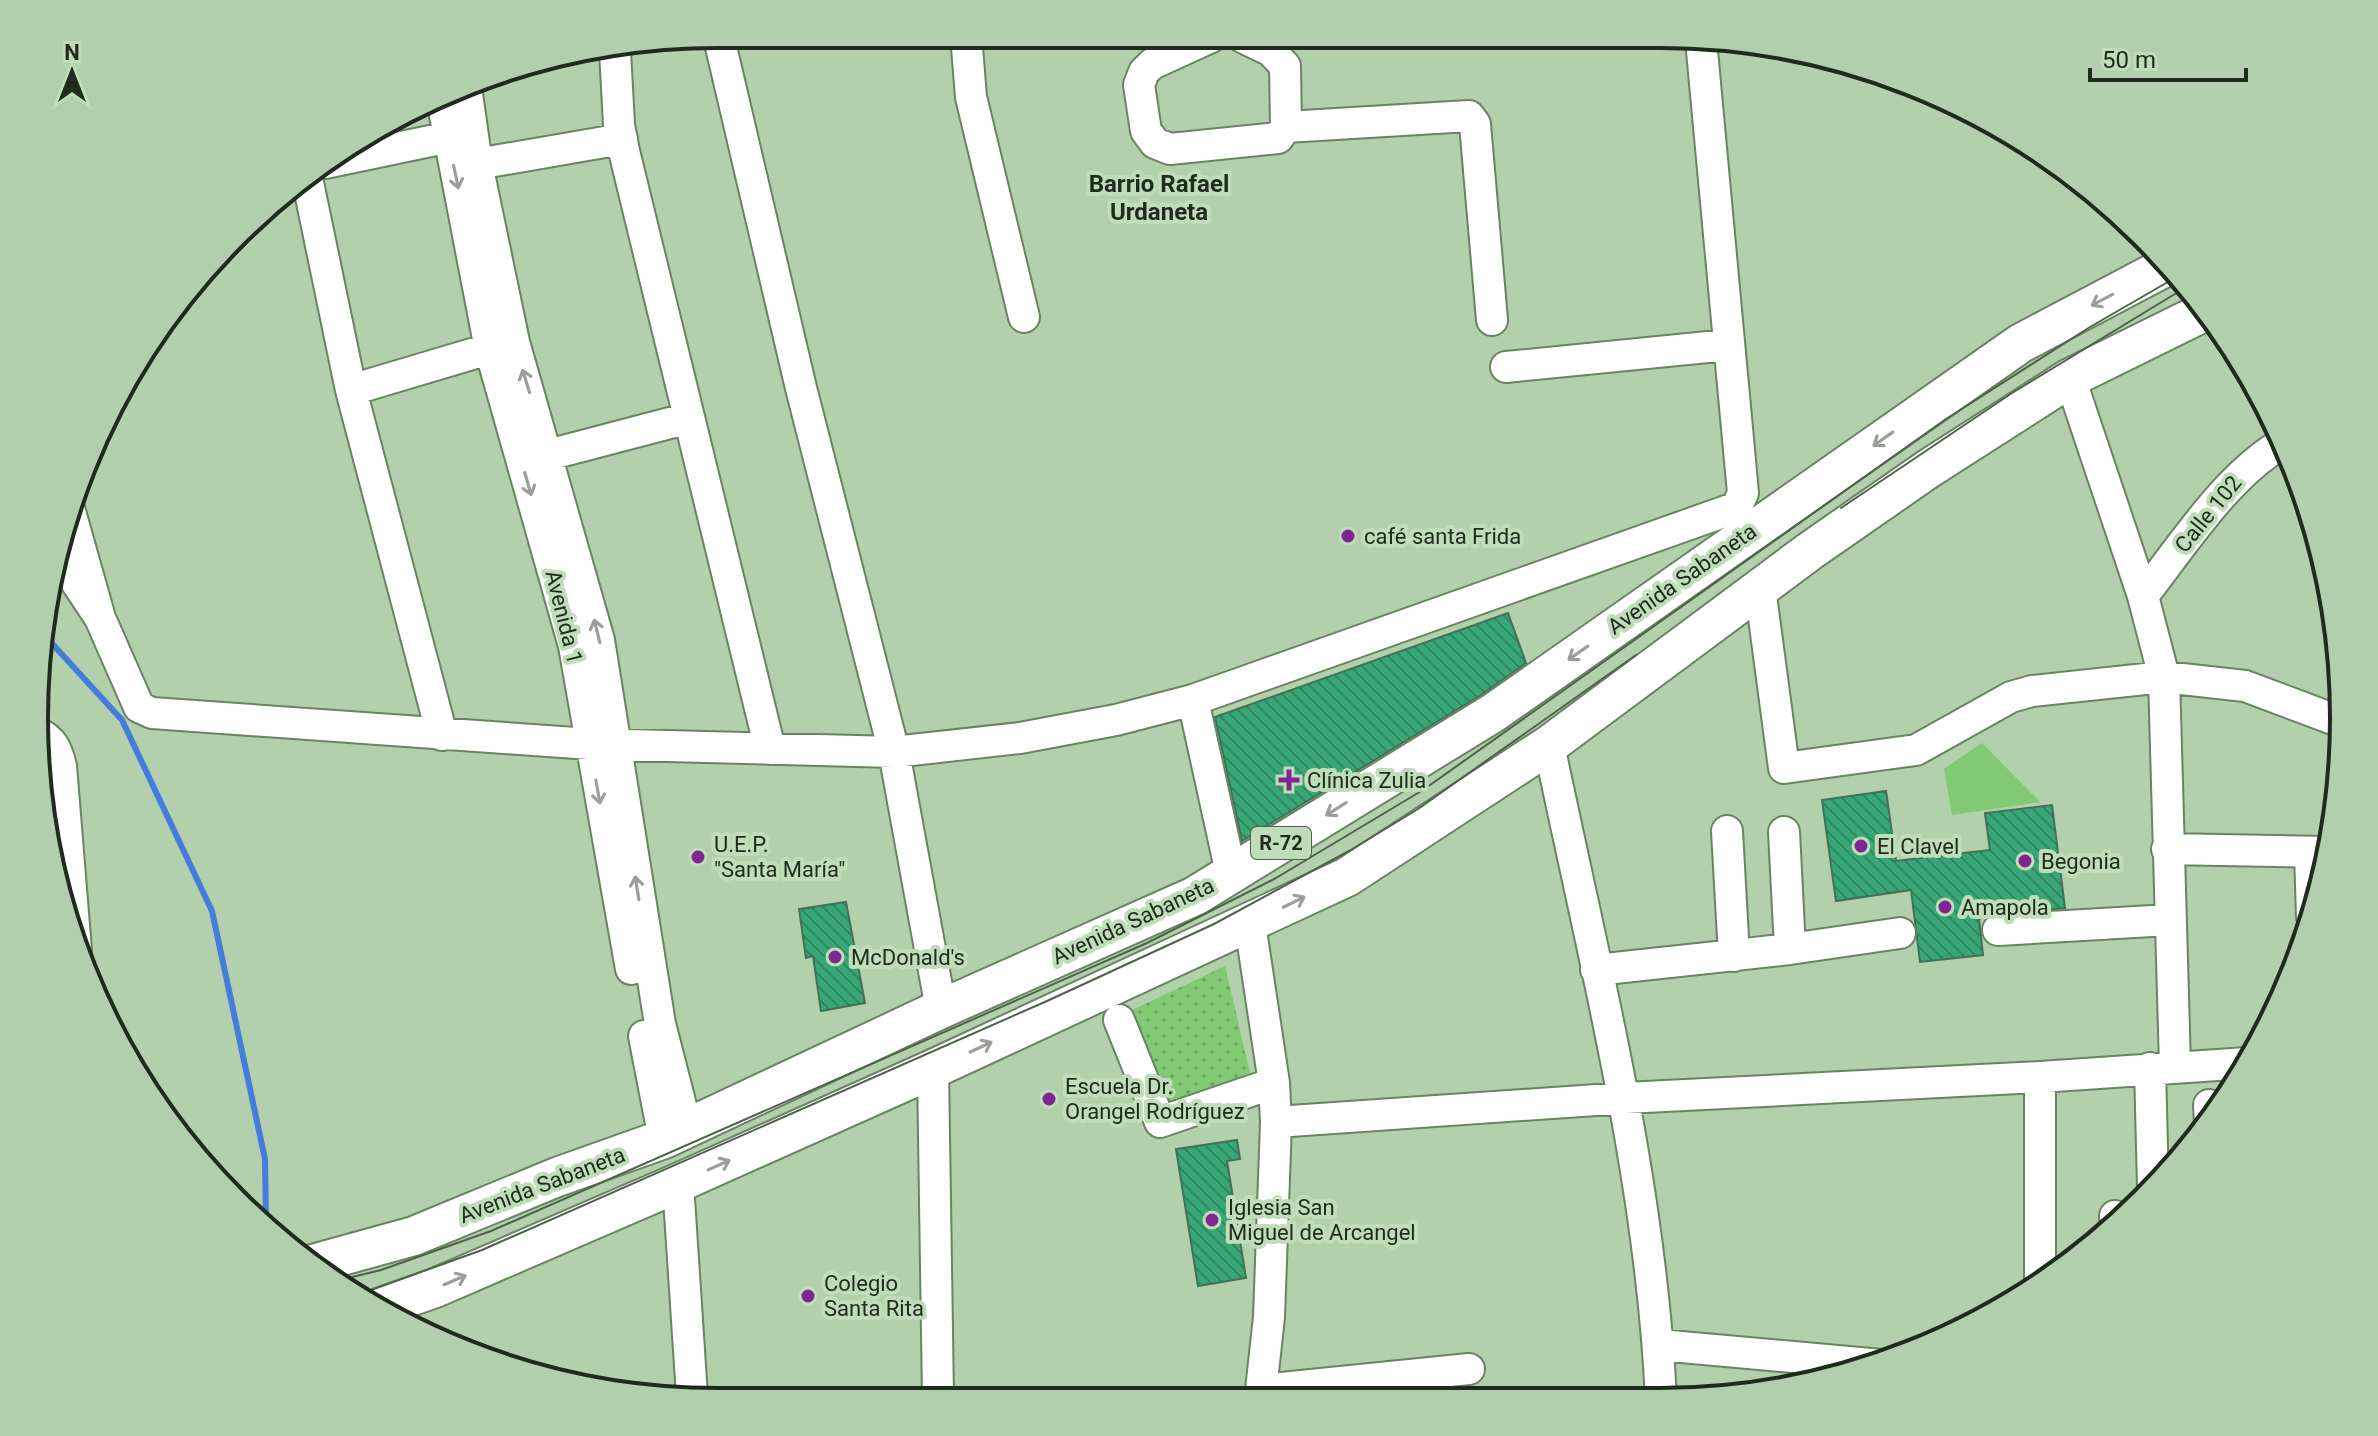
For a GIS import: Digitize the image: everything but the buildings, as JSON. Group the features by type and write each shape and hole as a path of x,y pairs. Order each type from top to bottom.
{"main road":[{"name":"Avenida Sabaneta","path":"325,1261 414,1236 557,1177 675,1134 941,1009 1195,896 1493,713 2021,343 2159,270"},
{"name":"R-72","path":"392,1303 435,1288 678,1183 1347,877 1549,745 1760,588 1928,469 2070,378 2196,316"}],"street":[{"path":"721,48 797,373 894,752 941,1009"},
{"path":"967,48 971,97 1024,317"},
{"path":"1187,48 1152,64 1144,72 1139,85 1146,131 1155,143 1170,149 1278,138 1286,127 1285,66 1265,48"},
{"path":"75,531 100,618 139,707 145,711 442,735 602,744 894,752 1020,738 1116,720 1193,700 1409,626 1737,506 1743,493 1702,49"},
{"path":"615,56 622,139 770,749"},
{"path":"465,98 460,135 477,164 502,345 548,455 556,536"},
{"name":"Avenida 1","path":"445,106 460,135 502,345 556,536 574,646 602,744 660,1024 675,1134"},
{"path":"1286,127 1469,116 1475,124 1492,320"},
{"path":"352,157 460,135"},
{"path":"477,164 622,139"},
{"path":"309,187 351,390 442,735"},
{"path":"351,390 502,345"},
{"path":"1506,367 1728,345"},
{"path":"2070,378 2143,596 2164,677 2169,920 2154,1170"},
{"path":"548,455 689,418"},
{"name":"Calle 102","path":"2143,596 2241,472 2273,449"},
{"path":"66,567 100,618"},
{"path":"1760,588 1784,768 1916,750 2011,697 2032,691 2164,677 2245,686 2330,718"},
{"path":"1193,700 1231,873"},
{"path":"48,738 57,751 61,766 71,892"},
{"path":"1549,745 1625,1098 1659,1345 1661,1388"},
{"path":"1727,831 1734,956"},
{"path":"1784,832 1790,949"},
{"path":"2167,849 2316,852"},
{"path":"1998,930 2169,920"},
{"path":"1250,924 1274,1083 1276,1122 1269,1317 1261,1388"},
{"path":"1596,970 1734,956 1900,933"},
{"path":"1119,1020 1160,1122 1274,1083"},
{"path":"1276,1122 1625,1098 2040,1077 2233,1064"},
{"path":"933,1069 938,1388"},
{"path":"2040,1077 2040,1269"},
{"path":"678,1183 691,1387"},
{"path":"1659,1345 1844,1362"},
{"path":"1310,1388 1469,1369"}],"green space":[{"path":"1982,743 2040,802 1952,815 1944,769"},
{"path":"1225,966 1250,1073 1171,1105 1130,1011"}],"waterway":[{"path":"52,644 122,720 212,911 265,1159 266,1212"}],"tram line":[{"path":"350,1278 381,1270 491,1231 1147,943 1276,878 1423,790 1946,419 2090,327 2169,282"},
{"path":"1841,508 2012,393 2177,292"},
{"path":"370,1290 482,1250 1214,924 1349,851 1418,809 1636,655"}],"place":[{"name":"café santa Frida","path":"1348,536"},
{"name":"Clínica Zulia","path":"1289,780"},
{"name":"El Clavel","path":"1861,846"},
{"name":"U.E.P. \"Santa María\"","path":"698,857"},
{"name":"Begonia","path":"2025,861"},
{"name":"Amapola","path":"1945,907"},
{"name":"McDonald's","path":"835,957"},
{"name":"Escuela Dr. Orangel Rodríguez","path":"1049,1099"},
{"name":"Iglesia San Miguel de Arcangel","path":"1212,1220"},
{"name":"Colegio Santa Rita","path":"808,1296"}],"district":[{"name":"Barrio Rafael Urdaneta","path":"1159,198"}]}
